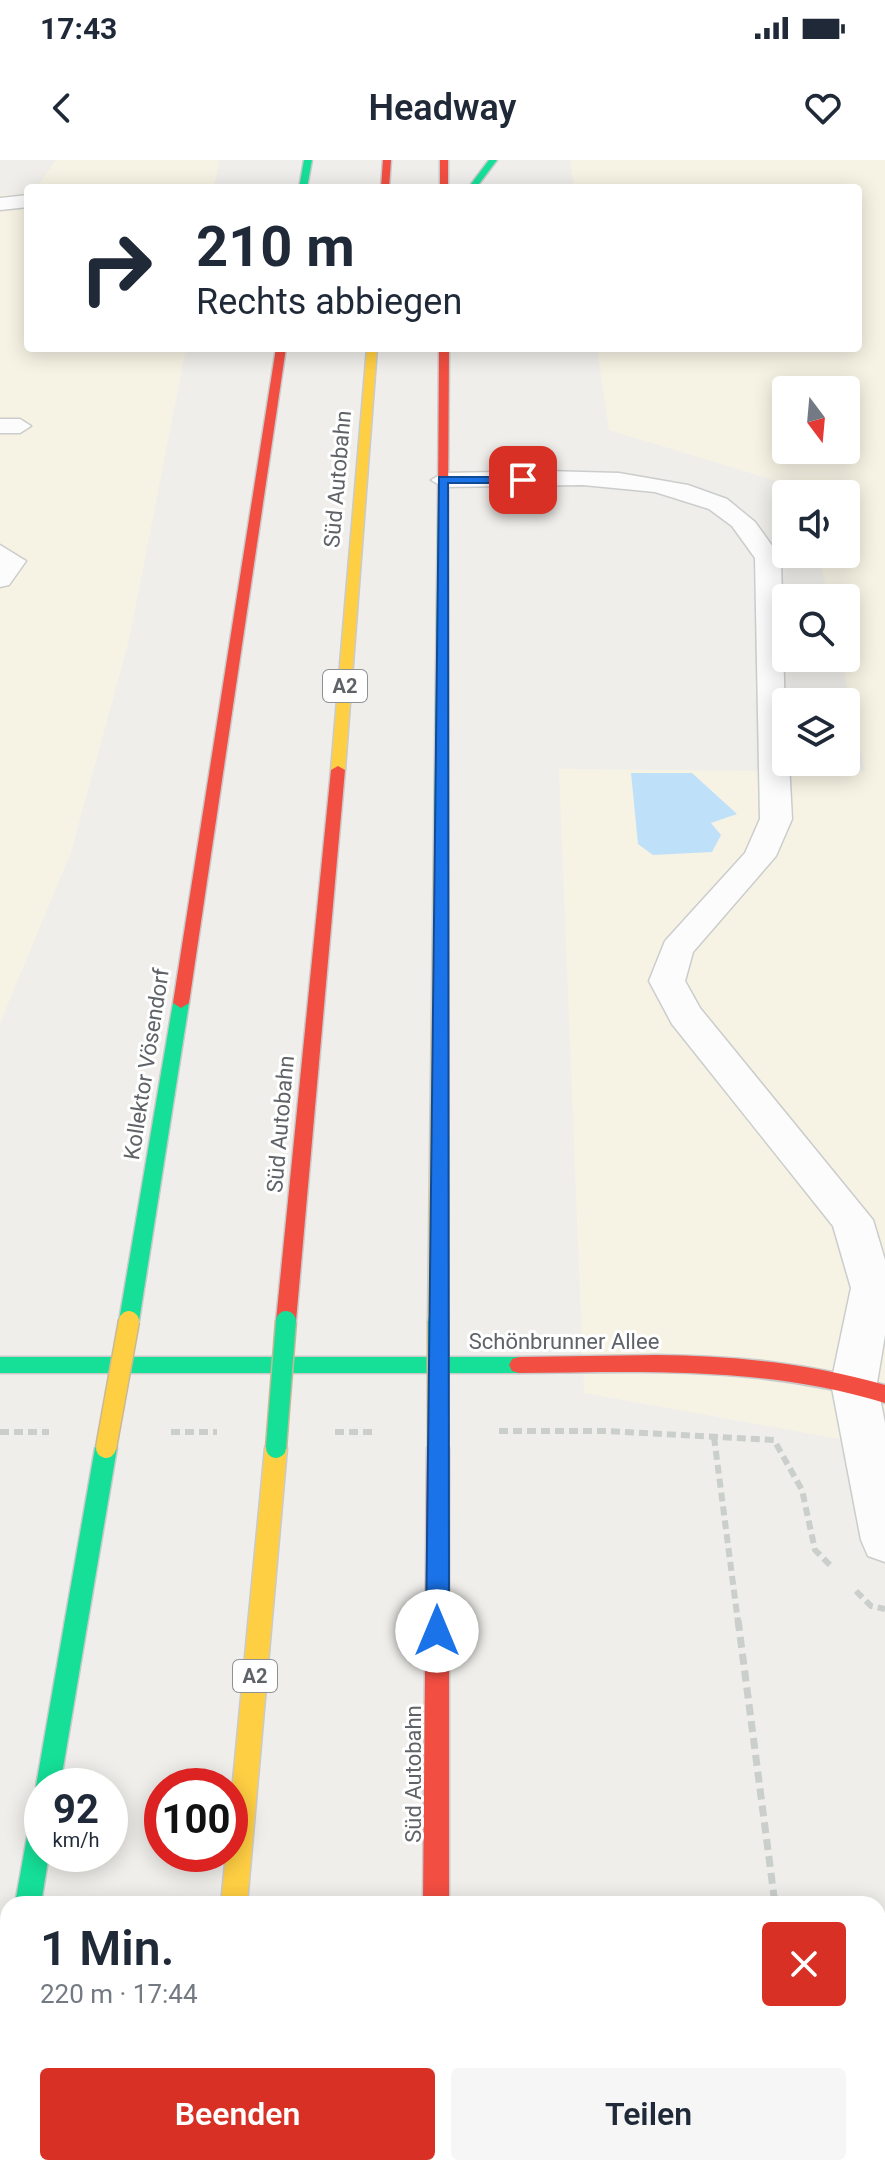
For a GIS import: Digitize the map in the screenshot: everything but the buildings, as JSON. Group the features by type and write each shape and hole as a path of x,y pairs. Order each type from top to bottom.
{"main road":[{"path":"304,184 308,160"},
{"path":"385,184 387,160"},
{"path":"444,160 444,184"},
{"path":"475,184 493,160"},
{"name":"Kollektor Vösendorf","path":"51,1768 129,1321 211,818 280,352"},
{"name":"Süd Autobahn","path":"235,1896 335,811 372,352"},
{"name":"Süd Autobahn","path":"436,1896 444,352"},
{"name":"Schönbrunner Allee","path":"0,1365 750,1365 870,1388"},
{"path":"29,1896 33,1872"}],"street":[{"path":"0,204 24,201"}],"lane":[{"path":"443,480 604,481 675,489 720,505 749,529 768,558 776,819 760,856 677,949 667,981 685,1015 852,1220 872,1288 870,1388 885,1540"},
{"path":"0,553 13,561 0,579"}],"path":[{"path":"495,1431 607,1431 774,1440 802,1490 815,1550 837,1573"},
{"path":"0,1432 64,1432"},
{"path":"160,1432 224,1432"},
{"path":"320,1432 384,1432"},
{"path":"714,1437 774,1896"},
{"path":"849,1584 871,1606 885,1609"}],"shaded area":[{"path":"56,160 219,160 215,184 39,184"},
{"path":"570,160 885,160 885,1447 584,1393 559,769 772,771 772,776 860,776 860,772 865,772 860,748 860,688 847,688 844,672 860,672 860,584 825,584 822,568 860,568 860,480 774,480 609,430 598,352 862,352 862,184 573,184"},
{"path":"24,194 24,352 185,352 129,640 71,852 0,1023 0,195"}],"water":[{"path":"631,773 692,773 737,814 711,823 721,835 712,852 653,855 638,844"}],"traffic: fast":[{"path":"304,184 308,160"},
{"path":"475,184 493,160"},
{"path":"441,842 443,505"},
{"path":"129,1321 181,1003"},
{"path":"276,1448 286,1321"},
{"path":"438,1321 438,1448"},
{"path":"0,1365 519,1365"},
{"path":"51,1768 106,1448"},
{"path":"29,1896 33,1872"}],"traffic: slow":[{"path":"338,770 372,352"},
{"path":"438,1321 441,842"},
{"path":"106,1448 129,1321"},
{"path":"235,1896 276,1448"}],"traffic: jam":[{"path":"385,184 387,160"},
{"path":"444,160 444,184"},
{"path":"181,1003 280,352"},
{"path":"443,505 444,352"},
{"path":"286,1321 338,770"},
{"path":"519,1365 657,1363 750,1367 796,1372 885,1394"},
{"path":"436,1896 438,1448"}],"route":[{"path":"437,1631 443,480 523,480"}]}
